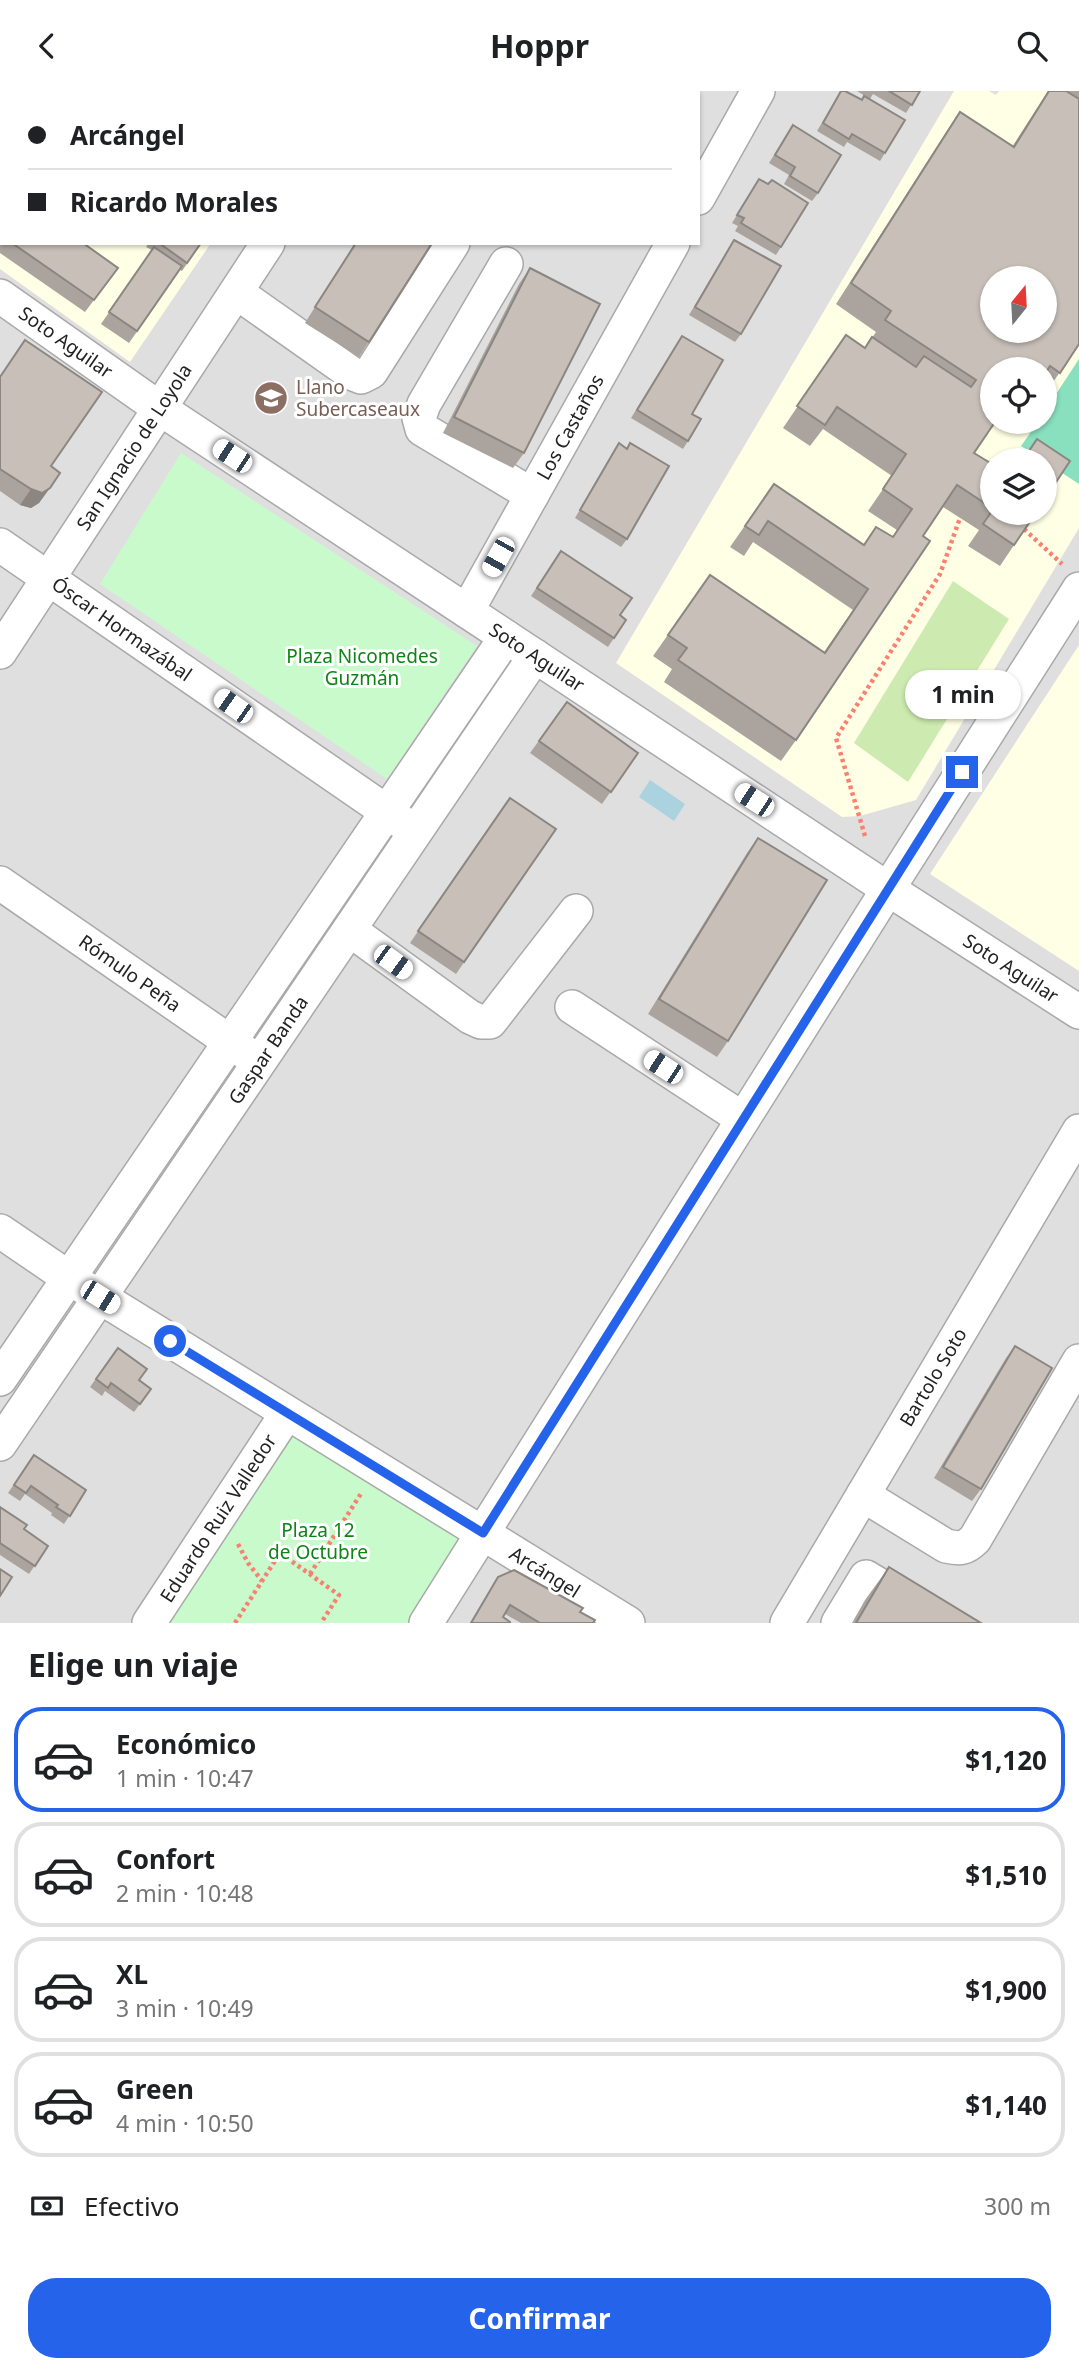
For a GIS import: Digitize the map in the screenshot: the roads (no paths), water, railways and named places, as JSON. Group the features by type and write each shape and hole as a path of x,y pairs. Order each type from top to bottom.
{"street":[{"path":"700,194 758,91"},
{"name":"San Ignacio de Loyola","path":"0,652 267,245"},
{"path":"236,292 351,373 361,377 371,372 452,245"},
{"name":"Los Castaños","path":"467,611 672,245"},
{"path":"506,264 424,404 419,418 422,429 532,495"},
{"name":"Soto Aguilar","path":"0,296 159,408 1079,1012"},
{"name":"Óscar Hormazábal","path":"0,545 417,832"},
{"path":"426,1623 743,1119 876,881 1074,579"},
{"name":"Gaspar Banda","path":"0,1379 506,636"},
{"name":"Gaspar Banda","path":"0,1444 535,656"},
{"name":"Rómulo Peña","path":"0,883 259,1063"},
{"path":"350,930 470,1017 481,1022 491,1022 576,911"},
{"path":"572,1007 743,1119"},
{"name":"Bartolo Soto","path":"787,1623 1079,1131"},
{"name":"Arcángel","path":"0,1231 69,1278 628,1623"},
{"path":"863,1495 946,1546 959,1549 968,1547 1079,1361"},
{"name":"Eduardo Ruiz Valledor","path":"149,1623 288,1413"},
{"path":"838,1623 866,1577 942,1623"}],"water":[{"path":"650,780 685,804 674,821 639,797"}],"place":[{"name":"Llano Subercaseaux","path":"271,398"}],"park label":[{"name":"Plaza Nicomedes Guzmán","path":"362,667"},
{"name":"Plaza 12 de Octubre","path":"318,1541"}]}
